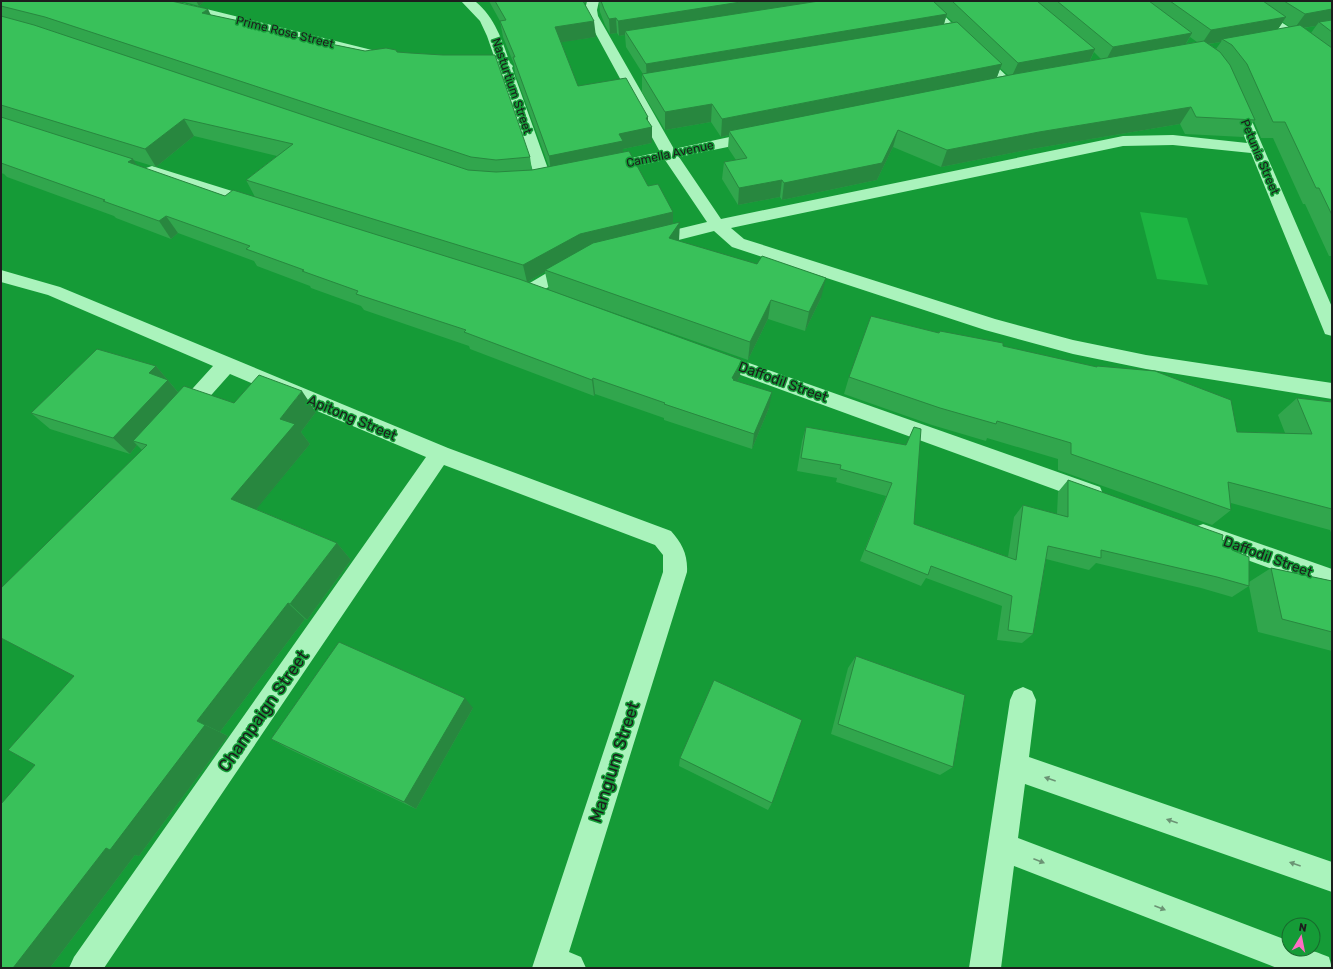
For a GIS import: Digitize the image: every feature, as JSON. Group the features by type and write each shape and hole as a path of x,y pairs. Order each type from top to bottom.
{"street":[{"name":"Prime Rose Street","path":"159,1 376,55"},
{"path":"198,10 212,1"},
{"name":"Nasturtium Street","path":"467,1 476,7 487,19 506,66 538,181 560,177"},
{"path":"593,1 591,10 592,16 669,154 717,225 738,243 760,252 992,325 1073,347 1146,362 1332,391"},
{"path":"922,1 1008,85"},
{"path":"1239,1 1293,35 1332,64"},
{"path":"1269,39 1312,32"},
{"path":"940,36 956,33"},
{"path":"608,44 623,41"},
{"path":"454,67 506,66"},
{"path":"992,88 1022,82"},
{"path":"631,88 646,85"},
{"name":"Petunia Street","path":"1231,87 1332,329"},
{"name":"Camella Avenue","path":"591,170 768,133"},
{"path":"637,244 717,225 1122,141 1148,138 1170,138 1256,149"},
{"path":"137,167 272,210"},
{"path":"551,299 521,288 588,257"},
{"name":"Apitong Street","path":"1,276 54,291 226,365 440,454 663,538 676,554"},
{"name":"Daffodil Street","path":"694,350 1107,499"},
{"path":"167,430 226,365"},
{"name":"Champaign Street","path":"85,968 440,454"},
{"name":"Daffodil Street","path":"1189,529 1332,580"},
{"name":"Mangium Street","path":"556,965 675,572 676,554"},
{"path":"985,968 1023,700"},
{"path":"1014,766 1332,877"},
{"path":"1002,847 1318,968"}],"green space":[{"path":"1140,212 1187,218 1208,285 1157,279"}],"building":[{"path":"1,1 171,1 208,9 202,13 267,27 262,30 365,51 386,48 396,50 397,52 410,53 443,55 495,55 530,157 496,160 471,157 45,17 1,6"},
{"path":"495,1 583,1 594,21 555,27 578,86 626,78 652,127 619,134 623,141 549,156 513,57 515,57 500,21 506,20"},
{"path":"601,1 747,1 618,21 616,18 609,19"},
{"path":"819,1 933,1 947,14 646,64 625,31"},
{"path":"952,1 1037,1 1095,49 1018,63"},
{"path":"1057,1 1149,1 1192,33 1113,47"},
{"path":"1170,1 1263,1 1286,17 1211,30"},
{"path":"1284,1 1332,1 1332,9 1305,14"},
{"path":"1,16 34,25 468,170 496,172 532,170 629,151 648,186 658,184 673,212 580,234 523,265 246,180 293,144 184,119 145,149 1,105"},
{"path":"1332,20 1332,32 1319,22"},
{"path":"957,22 1002,64 722,119 712,104 665,112 642,74"},
{"path":"1300,25 1332,48 1332,215 1319,188 1316,188 1285,122 1273,122 1247,64 1232,45 1222,39"},
{"path":"1204,41 1220,52 1230,65 1255,120 1196,117 1191,107 1039,132 947,150 898,130 882,163 784,183 782,180 739,188 724,162 747,158 729,131 1015,74"},
{"path":"1,117 133,159 128,162 225,196 233,190 519,279 742,360 732,378 734,379 733,380 772,392 754,434 664,404 665,403 593,378 592,380 464,332 466,330 356,294 358,291 246,249 250,246 166,216 159,221 1,163"},
{"path":"680,222 669,238 757,264 762,256 826,278 809,312 771,300 750,342 545,270 593,243"},
{"path":"871,316 939,333 940,331 1003,343 1003,346 1097,367 1155,371 1231,400 1237,432 1312,434 1297,398 1332,402 1332,509 1228,482 1231,510 1071,454 1071,443 997,421 996,424 940,408 849,377"},
{"path":"97,349 156,366 149,373 168,380 113,438 31,413"},
{"path":"259,375 302,391 280,419 295,424 231,499 337,543 290,604 288,603 197,721 205,725 110,850 106,848 13,968 1,968 1,804 35,765 8,750 74,676 1,638 1,588 147,445 133,441 184,386 234,403"},
{"path":"806,427 906,445 914,427 921,429 914,524 1016,560 1023,505 1068,517 1068,480 1223,535 1222,540 1231,543 1232,550 1249,557 1249,586 1101,550 1101,558 1048,546 1033,634 1008,630 1012,596 931,566 928,575 865,550 892,483 840,469 841,465 801,458"},
{"path":"1271,568 1332,581 1332,632 1282,619"},
{"path":"339,642 465,698 404,802 271,739"},
{"path":"856,656 965,695 953,767 838,724"},
{"path":"714,680 802,720 772,803 680,758"}]}
